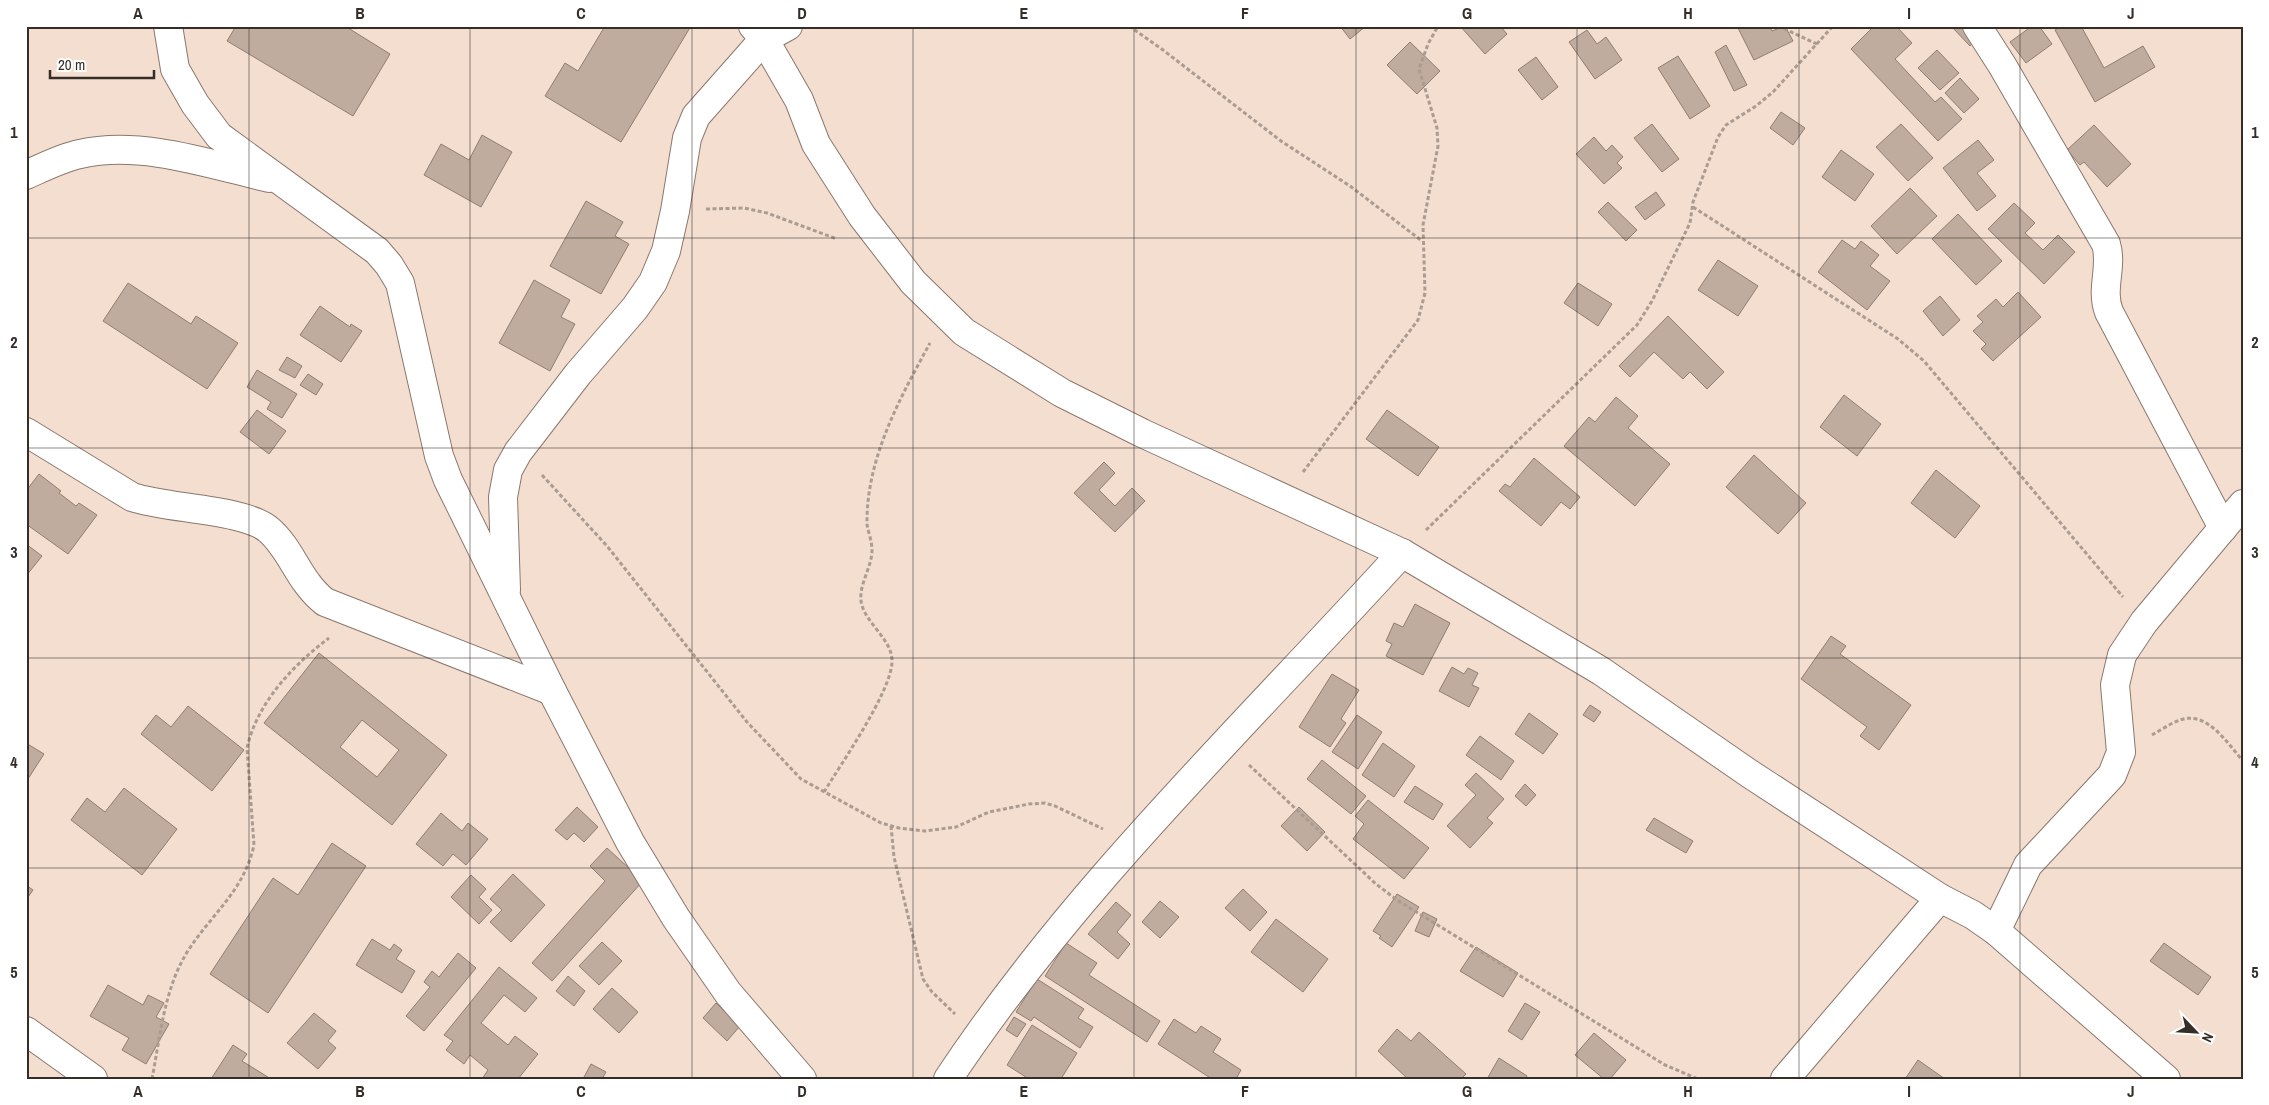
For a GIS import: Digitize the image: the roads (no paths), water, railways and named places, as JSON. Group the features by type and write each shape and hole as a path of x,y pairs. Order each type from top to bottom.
{"street":[{"path":"168,26 175,69 195,104 219,136 376,251 389,265 400,283 439,456 448,480 552,691 630,842 676,918 728,992 802,1079"},
{"path":"507,600 503,497 508,470 518,452 653,282 666,250 675,211 682,161 696,116 758,32 788,26"},
{"path":"1977,26 2002,65 2106,244 2110,262 2105,298 2109,312 2223,528"},
{"path":"758,32 799,100 816,144 862,216 913,282 964,332 1062,393 1402,553 1601,671 1750,774 1940,898 1996,931 2166,1079"},
{"path":"26,175 61,159 98,150 161,153 280,180"},
{"path":"26,432 132,497 150,503 244,518 261,524 279,540 313,593 325,602 552,691"},
{"path":"1996,931 2028,865 2112,775 2121,752 2115,685 2122,655 2144,622 2243,504"},
{"path":"948,1079 978,1036 1067,920 1224,742 1326,636 1402,553"},
{"path":"1785,1079 1940,898"},
{"path":"26,1030 92,1079"}]}
